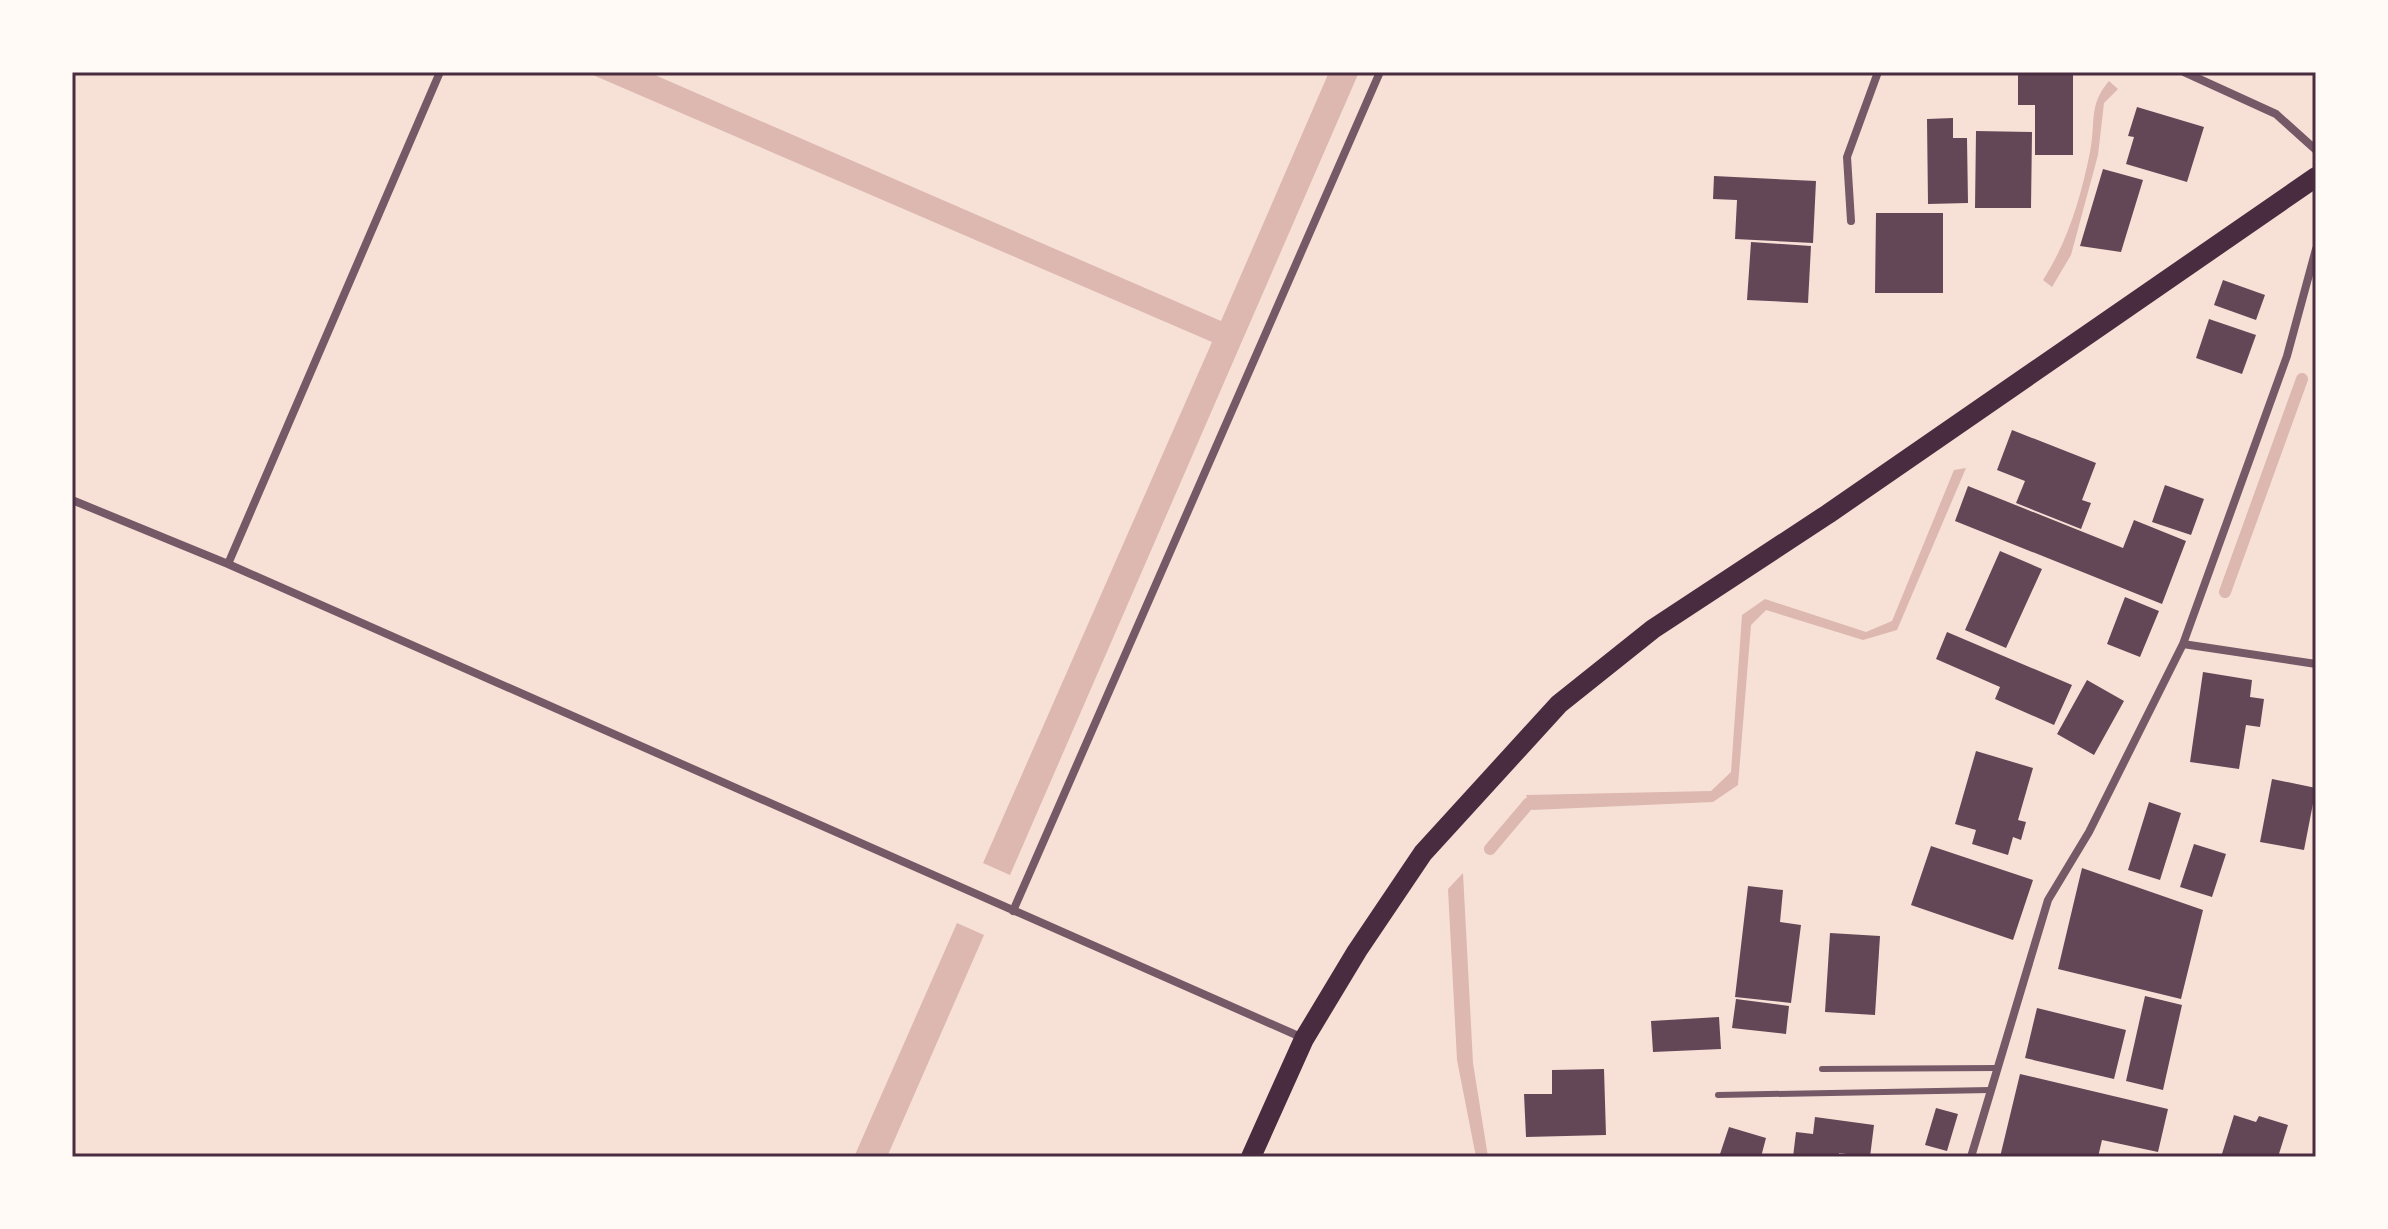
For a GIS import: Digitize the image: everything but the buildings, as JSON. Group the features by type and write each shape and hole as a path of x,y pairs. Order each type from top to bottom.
{"main road":[{"path":"1251,1157 1304,1039 1357,951 1423,853 1559,704 1653,629 1828,514 2316,177"}],"street":[{"path":"228,564 440,72"},
{"path":"1013,911 1380,72"},
{"path":"1851,221 1847,157 1878,72"},
{"path":"2184,72 2276,114 2316,150"},
{"path":"1971,1157 2048,900 2089,832 2183,644 2287,356 2316,249"},
{"path":"72,500 228,564 1304,1039"},
{"path":"2183,644 2316,664"}],"lane":[{"path":"1822,1069 1998,1068"},
{"path":"1718,1095 1990,1090"}],"shaded area":[{"path":"586,72 648,72 1221,321 1329,72 1359,72 1010,875 983,863 1212,342"},
{"path":"2109,81 2118,89 2104,103 2098,155 2071,255 2052,287 2043,280 2060,250 2072,218 2090,152 2095,106"},
{"path":"1966,468 1897,630 1863,640 1766,610 1751,625 1738,785 1713,802 1532,810 1526,795 1711,791 1731,772 1742,615 1765,599 1866,632 1892,621 1954,470"},
{"path":"1463,873 1473,1063 1488,1157 1476,1157 1457,1060 1448,889"},
{"path":"957,923 984,935 887,1157 854,1157"}],"waterway":[{"path":"2225,592 2302,379"},
{"path":"1490,849 1529,803"}]}
